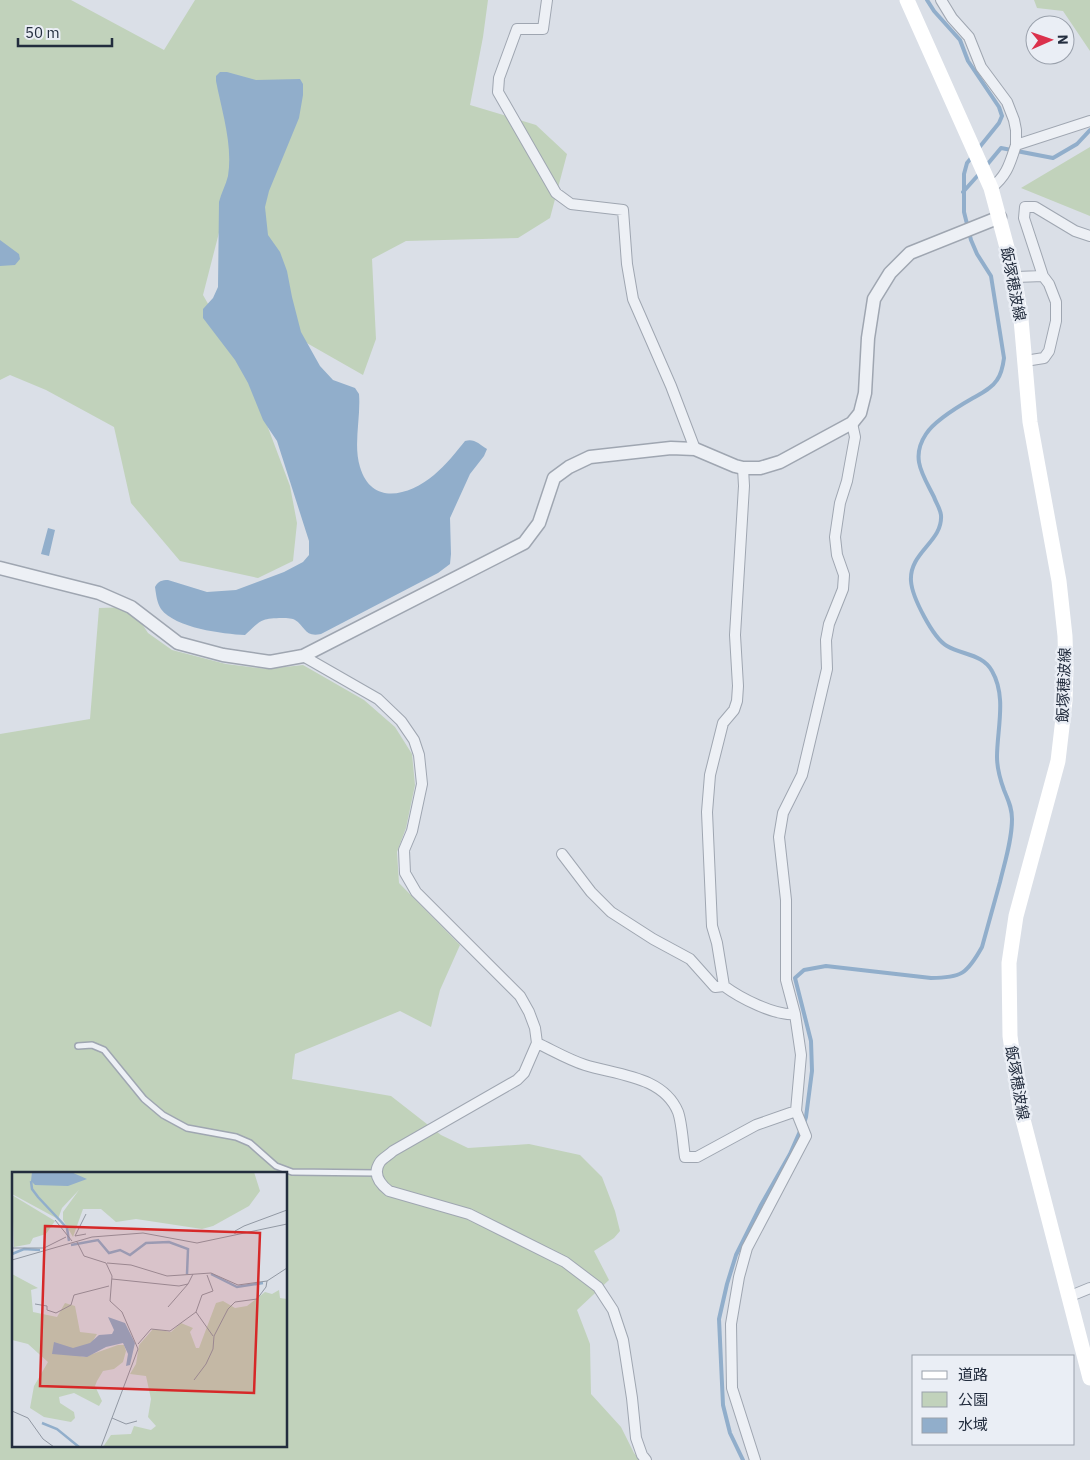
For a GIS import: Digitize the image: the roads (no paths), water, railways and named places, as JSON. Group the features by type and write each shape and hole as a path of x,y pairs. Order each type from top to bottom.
{"main road":[{"name":"飯塚穂波線","path":"908,0 991,188 1000,217 1014,277 1021,319 1030,422 1059,582 1065,636 1064,708 1058,762 1016,916 1010,954 1010,1036 1020,1108 1090,1378"}],"street":[{"path":"547,0 543,29 516,29 499,78 498,92 556,193 570,204 623,210 627,264 633,298 672,386 695,449"},
{"path":"941,0 952,18 968,37 981,67 1007,102 1014,120 1016,145 1009,168 1000,181 991,188"},
{"path":"1016,145 1090,121"},
{"path":"1024,361 1044,358 1049,352 1056,321 1056,302 1049,284 1043,276 1024,218 1025,207 1035,207 1075,231 1090,236"},
{"path":"0,568 99,593 131,608 178,643 223,655 270,662 303,656 524,543 539,523 554,478 569,467 590,457 671,448 695,449 735,466 760,468 780,462 852,423 860,413 865,393 868,338 874,299 890,272 910,253 1000,217"},
{"path":"1014,277 1043,276"},
{"path":"755,1460 732,1388 731,1324 739,1277 747,1248 806,1136 806,1132 797,1114 801,1055 795,1014 786,980 786,900 779,837 783,813 802,775 826,669 826,640 829,624 843,589 844,575 835,537 840,503 847,481 855,437 852,423"},
{"path":"724,986 717,943 712,926 706,812 710,775 723,723 734,710 737,701 736,635 744,486 743,468"},
{"path":"303,656 378,700 401,721 414,740 420,755 422,784 412,831 404,850 405,873 416,892 520,996 535,1028 537,1043 524,1073 517,1080 393,1151 379,1163 377,1173 380,1184 389,1191 469,1214 565,1262 598,1288 614,1310 623,1340 636,1438 642,1456 646,1460"},
{"path":"562,854 591,892 611,912 690,959 715,987 724,986 752,1003 788,1014 795,1014"},
{"path":"537,1043 584,1065 622,1074 654,1085 669,1097 678,1112 685,1157 697,1157 756,1126 797,1114"},
{"path":"1068,1297 1090,1288"}],"lane":[{"path":"78,1046 92,1045 104,1050 144,1099 162,1115 188,1128 236,1137 250,1143 276,1166 292,1172 377,1173"}],"water":[{"path":"220,72 227,72 256,80 300,79 303,84 299,118 269,191 265,207 268,235 280,252 287,271 301,332 320,366 333,380 355,388 359,394 357,450 360,467 366,480 373,488 382,492 392,494 403,492 414,488 434,475 447,463 465,441 474,441 487,449 470,474 450,518 450,564 438,573 316,635 308,633 295,620 285,618 261,621 245,635 200,629 168,616 161,609 156,595 156,585 160,581 166,580 207,592 236,590 284,572 303,562 309,555 309,541 277,441 263,420 248,383 235,360 203,318 203,309 213,298 218,287 219,202 228,176 229,164 228,140 216,81 216,76"},
{"path":"0,240 19,254 20,259 15,265 0,266"},
{"path":"48,528 55,530 49,556 41,554"}],"waterway":[{"path":"927,0 934,11 960,40 968,61 999,107 1002,116 999,123 978,149"},
{"path":"986,166 1001,148 1053,158 1077,144 1090,130"},
{"path":"804,1123 812,1071 811,1041 795,978 804,970 826,966 931,978 950,977 962,973 972,963 982,947 1010,843 1012,827 1010,804 1000,778 997,761 1000,713 997,681 988,665 983,661 941,642 919,606 911,581 915,562 937,533 941,515 922,474 919,459 921,443 930,429 941,419 992,385 1000,375 1004,361 991,276 977,254 971,240 964,212 964,174 967,163 972,157"},
{"path":"963,192 980,173"},
{"path":"743,1460 730,1433 723,1405 719,1319 736,1255 761,1205 790,1154 801,1129"}]}
